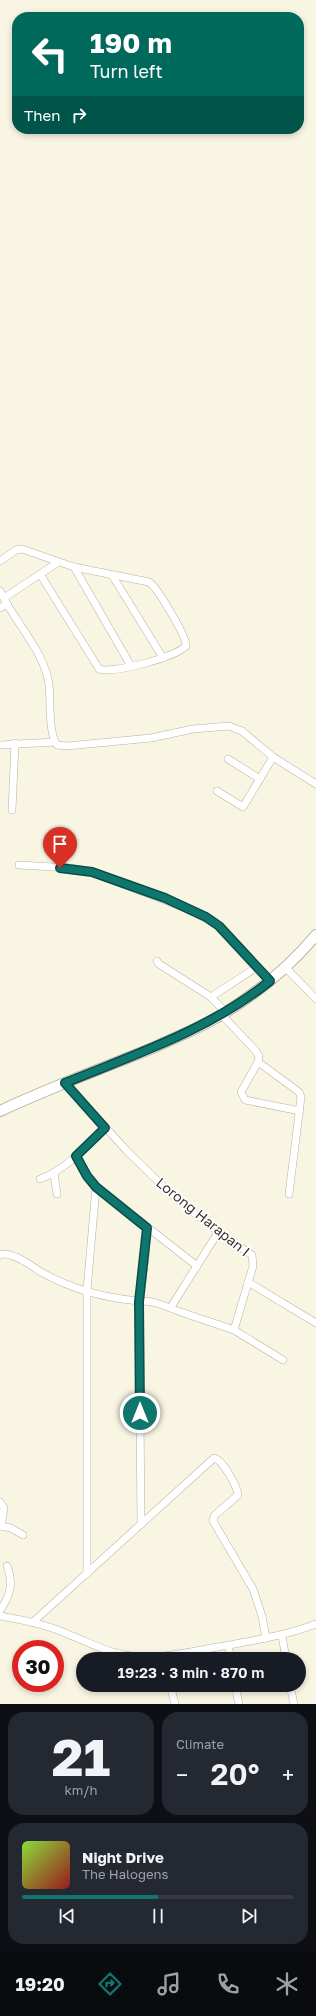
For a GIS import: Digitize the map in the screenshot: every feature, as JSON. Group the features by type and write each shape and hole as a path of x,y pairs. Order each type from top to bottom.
{"highway":[{"path":"0,1110 174,1038 224,1014 286,968 316,935"}],"street":[{"path":"0,561 16,550 22,549 57,563 149,582 158,591 187,643 184,648 163,658 131,666 107,670 98,669 40,574"},
{"path":"0,608 4,598 57,563"},
{"path":"74,567 131,666"},
{"path":"112,575 163,658"},
{"path":"4,598 44,664 49,686 55,742"},
{"path":"0,745 14,743 55,742 61,747 151,738 193,729 229,726 242,731 273,757 316,784"},
{"path":"12,810 14,743"},
{"path":"217,791 243,807 273,757"},
{"path":"228,759 260,779"},
{"path":"19,865 70,868 92,872 169,900 213,921 270,981"},
{"path":"157,961 159,964 211,997 259,1056 258,1062 241,1092 242,1097 245,1100 300,1111"},
{"path":"211,997 257,967"},
{"path":"286,968 316,999"},
{"path":"258,1062 299,1092 301,1097 289,1194"},
{"name":"Lorong Harapan I","path":"65,1083 105,1128 174,1196 252,1255 253,1266 248,1282"},
{"path":"40,1179 54,1174 65,1163 76,1156 105,1128"},
{"path":"76,1156 87,1176 96,1187 198,1266"},
{"path":"54,1174 57,1194"},
{"path":"87,1574 88,1290 96,1187"},
{"path":"141,1524 139,1302 147,1228"},
{"path":"171,1307 219,1231"},
{"path":"0,1255 9,1253 57,1281 108,1297 139,1302 154,1301 234,1330 283,1360"},
{"path":"234,1330 248,1282 316,1323"},
{"path":"33,1622 212,1459 219,1459 236,1488 238,1495 214,1516 213,1520 253,1588 262,1616 266,1638"},
{"path":"0,1502 4,1508 1,1526 11,1528 23,1535"},
{"path":"0,1611 8,1598 12,1582 7,1566"},
{"path":"0,1616 33,1622 69,1634 114,1652"},
{"path":"194,1652 282,1636 316,1624"},
{"path":"282,1636 285,1652"},
{"path":"228,1645 230,1652"},
{"path":"172,1692 175,1704"},
{"path":"236,1692 239,1704"},
{"path":"291,1692 294,1704"}],"route":[{"path":"60,868 70,868 92,872 165,898 206,917 219,926 270,981 226,1013 210,1021 142,1052 65,1083 105,1128 76,1156 87,1176 96,1187 147,1228 145,1259 139,1302 140,1413"}]}
